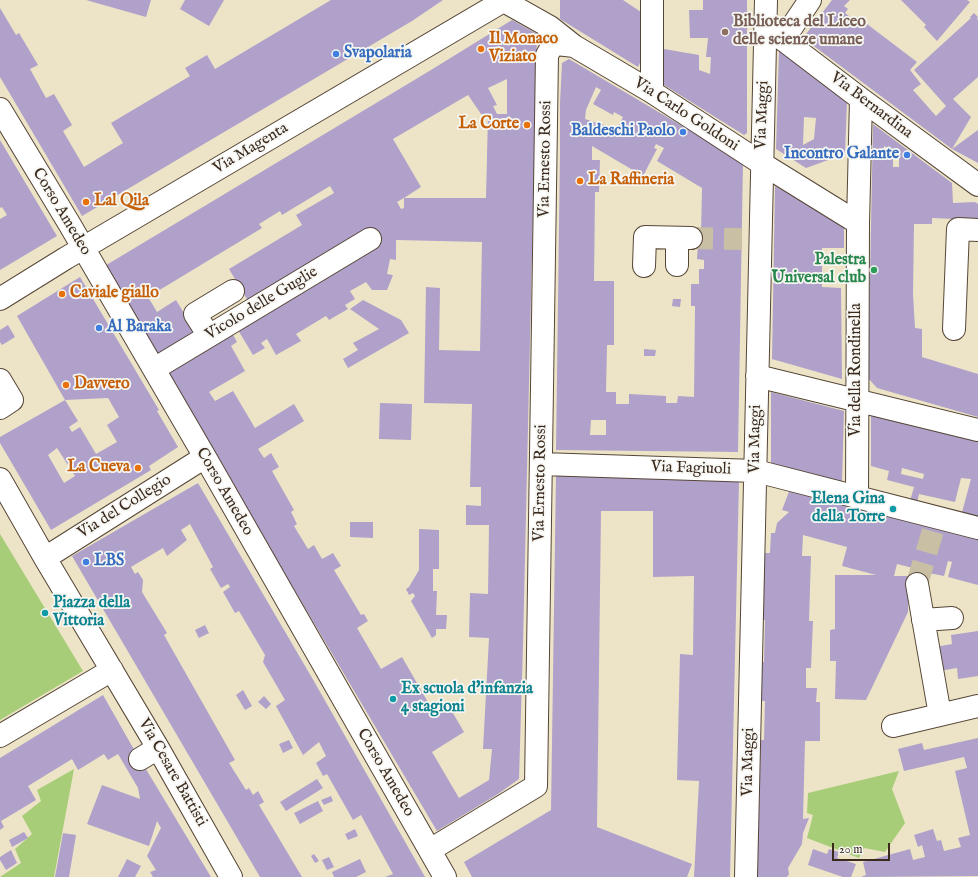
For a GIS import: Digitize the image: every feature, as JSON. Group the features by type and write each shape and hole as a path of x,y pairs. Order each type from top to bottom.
{"street":[{"name":"Via Ernesto Rossi","path":"504,0 530,14 562,35 574,46"},
{"name":"Via Magenta","path":"0,299 83,248 504,0"},
{"path":"652,0 652,92"},
{"name":"Via Maggi","path":"746,877 757,376 751,239 761,163 766,0"},
{"path":"783,40 810,0"},
{"name":"Via Ernesto Rossi","path":"430,850 536,786 547,55 546,36 530,14"},
{"name":"Via Bernardina","path":"765,26 978,185"},
{"path":"547,55 551,48 556,44 574,46"},
{"name":"Via Carlo Goldoni","path":"574,46 652,92 761,163 858,223"},
{"name":"Via della Rondinella","path":"857,497 858,223 861,99"},
{"name":"Corso Amedeo","path":"0,109 154,369 445,877"},
{"path":"954,329 958,229 978,230"},
{"path":"644,266 645,237 684,238 677,265"},
{"name":"Vicolo delle Guglie","path":"154,369 370,239"},
{"path":"209,336 195,314 233,291"},
{"path":"757,376 978,430"},
{"path":"0,380 12,400 0,408"},
{"name":"Via del Collegio","path":"45,558 204,457"},
{"name":"Via Fagiuoli","path":"541,464 756,471 857,497 935,522 978,528"},
{"path":"0,479 112,670 0,736"},
{"path":"917,584 940,715"},
{"path":"923,620 952,618"},
{"name":"Via Cesare Battisti","path":"112,670 149,754 231,877"},
{"path":"893,726 978,706"}],"green space":[{"path":"0,534 83,671 0,720"},
{"path":"74,769 54,877 0,877 21,863 15,849 32,834 22,816 41,801 37,790"},
{"path":"899,771 892,789 905,823 885,852 864,848 859,858 807,838 813,815 807,813 808,793"}],"building":[{"path":"86,0 151,0 146,17"},
{"path":"185,0 224,0 209,26 180,9"},
{"path":"331,0 443,0 412,21 82,216 0,77 0,8 16,35 19,33 38,65 30,69 46,98 54,94 72,125 63,131 84,167 123,143 111,123 190,76 185,68 207,55 215,69"},
{"path":"560,0 623,0 641,12 640,63 638,67 560,19"},
{"path":"703,0 747,0 747,133 744,135 664,85 664,49 699,55 699,70 710,74 711,57 706,57 708,38 690,38 689,10 703,10"},
{"path":"832,0 850,0 844,6 848,9 845,13 865,28 867,24 917,62 910,70 921,84 913,90 936,116 946,106 914,70 971,18 970,17 974,13 978,17 978,77 953,99 971,117 952,149 803,38"},
{"path":"901,0 967,0 970,2 937,41 924,27 926,25"},
{"path":"512,20 537,34 519,779 498,794 437,831 166,373 232,333 237,342 231,346 245,371 209,392 215,401 233,391 255,428 294,404 304,421 258,449 264,458 271,453 279,467 272,471 294,510 291,512 297,524 294,526 308,549 314,545 322,559 333,553 341,566 334,570 361,615 364,614 368,621 357,628 381,669 402,657 433,711 447,703 464,732 432,752 459,798 489,780 492,749 483,749 489,638 469,637 470,593 488,594 489,525 466,525 466,505 481,506 481,487 470,487 472,404 424,403 426,287 440,288 439,350 480,351 482,242 396,240 396,260 390,259 387,274 393,275 387,290 372,290 366,282 350,291 355,299 345,305 348,309 329,320 326,316 296,334 301,341 276,355 267,339 261,343 265,348 253,355 238,330 248,301 229,269 302,225 296,215 334,193 330,186 282,215 280,211 259,224 262,228 148,297 157,312 176,300 196,333 156,357 103,267","holes":["507,79 507,114 497,114 493,106 497,105 488,88","468,95 481,114 488,114 486,198 404,198 421,187 393,139","404,198 404,208 401,209 397,202"]},
{"path":"779,50 847,101 845,154 806,168 776,149","holes":["804,117 816,118 814,139 803,145"]},
{"path":"569,59 743,162 738,452 556,450 560,103 562,63","holes":["596,87 601,90 593,104 613,115 614,112 623,117 617,129 585,119 586,110","656,144 664,148 657,161 702,188 701,234 691,234 698,245 697,259 704,260 704,269 699,269 699,284 691,284 691,306 695,306 694,397 678,396 677,403 666,403 666,396 629,394 629,404 616,404 616,392 606,392 607,345 614,345 614,281 594,281 595,192 599,192 600,160 592,160 592,146 643,176 657,149 654,148","591,420 606,420 606,435 590,435"]},
{"path":"873,124 952,183 953,203 975,202 978,204 978,218 976,220 932,218 932,224 914,224 913,294 915,328 922,329 922,357 978,374 978,417 877,388 868,378","holes":["884,146 899,153 899,167 893,167 893,159 883,159"]},
{"path":"978,130 978,163 952,149"},
{"path":"0,140 57,236 0,270 0,219 7,215 2,207 0,208"},
{"path":"775,186 844,225 844,248 822,248 822,287 841,288 842,379 772,359"},
{"path":"80,277 159,410 157,411 178,447 149,466 151,470 51,530 0,443 0,437 65,400 17,316","holes":["108,398 119,417 107,425 117,442 96,454 80,427 72,432 69,427 78,421 65,400","57,448 75,476 64,483 48,455"]},
{"path":"673,299 681,299 680,307 672,306"},
{"path":"363,300 401,320 409,333 348,368 343,359 358,350 353,343 379,329 350,309"},
{"path":"8,325 15,337 2,345 0,342 0,330"},
{"path":"644,349 656,350 655,356 644,356"},
{"path":"771,392 844,411 842,483 771,463"},
{"path":"380,403 412,404 411,440 379,439"},
{"path":"871,413 978,440 978,520 961,516 971,479 961,478 955,502 919,494 917,503 910,501 914,487 887,480 889,471 871,466","holes":["902,468 924,474 923,479 901,474"]},
{"path":"556,474 739,481 730,877 694,877 699,781 677,780 680,654 693,655 694,576 653,577 653,511 601,511 597,827 692,864 687,877 472,877 464,862 551,810"},
{"path":"198,483 315,683 425,877 385,877 393,874 361,815 353,820 327,774 323,776 316,763 326,756 319,742 303,755 276,706 285,700 263,662 265,655 239,611 235,613 223,592 230,587 228,584 221,588 210,569 213,567 190,524 181,530 187,540 167,556 163,548 131,567 135,574 138,572 143,580 142,592 167,633 164,635 235,760 229,763 246,790 249,788 253,795 258,791 264,802 259,805 302,877 260,877 72,556"},
{"path":"790,489 978,537 978,585 948,577 952,562 948,561 944,576 929,573 926,586 914,583 917,569 897,564 894,576 909,576 908,612 866,700 835,699 836,661 830,661 830,630 835,629 835,575 876,575 842,566 847,547 803,535 802,556 811,556 809,621 813,621 811,668 806,668 806,688 817,688 816,702 820,702 820,741 805,741 803,819 809,818 803,833 802,844 788,868 789,874 787,877 757,877 761,740 764,740 765,701 761,701 761,662 764,662 765,620 760,620 762,553 770,553 771,533 775,533 777,523 789,512 782,510"},
{"path":"350,522 373,522 373,538 350,537"},
{"path":"419,529 439,530 439,569 433,569 433,591 437,591 436,615 447,615 446,629 436,629 436,635 432,638 411,601 415,596 413,593 409,595 406,589 409,587 419,570"},
{"path":"205,625 209,633 199,638 195,630"},
{"path":"978,631 978,676 958,679 957,668 939,671 935,647 952,644 951,635"},
{"path":"243,690 252,706 245,710 236,695"},
{"path":"103,695 211,877 153,877 150,872 156,870 147,856 161,828 157,821 149,846 87,824 102,785 140,799 138,788 118,754 108,760 104,754 78,770 72,759 28,786 36,800 1,821 4,827 0,830 0,758"},
{"path":"264,696 271,704 266,709 258,702"},
{"path":"978,738 978,876 861,877 866,875 863,862 910,849 913,860 925,857 922,845 918,847 914,835 933,829 937,841 941,840 944,851 961,847 958,838 970,835 955,771 967,768 964,757 904,771 898,749 922,743 924,750"},
{"path":"289,740 293,748 283,753 279,744"},
{"path":"317,779 323,788 286,811 280,802"},
{"path":"331,796 333,801 324,805 321,800"},
{"path":"318,801 323,811 300,824 294,813"},
{"path":"355,829 358,836 348,840 345,834"},
{"path":"24,832 28,838 12,847 9,840"},
{"path":"63,833 76,835 69,877 55,877"},
{"path":"813,849 827,854 829,849 839,852 837,858 856,864 851,877 843,877 808,865"},
{"path":"11,850 17,863 6,870 0,860 0,857"},
{"path":"314,854 319,861 315,863 311,856"},
{"path":"329,857 334,867 327,870 322,860"},
{"path":"127,859 141,866 135,877 118,877"},
{"path":"360,859 366,872 356,877 334,877 332,872"}],"tunnel":[{"path":"691,238 742,239"},
{"path":"917,584 934,527"}],"place":[{"name":"Biblioteca del Liceo delle scienze umane","path":"725,32"},
{"name":"Il Monaco Viziato","path":"481,49"},
{"name":"Svapolaria","path":"336,54"},
{"name":"La Corte","path":"527,125"},
{"name":"Baldeschi Paolo","path":"683,132"},
{"name":"Incontro Galante","path":"907,155"},
{"name":"La Raffineria","path":"580,181"},
{"name":"Lal Qila","path":"86,202"},
{"name":"Palestra Universal club","path":"874,270"},
{"name":"Caviale giallo","path":"62,294"},
{"name":"Al Baraka","path":"99,328"},
{"name":"Davvero","path":"66,385"},
{"name":"La Cueva","path":"138,468"},
{"name":"Elena Gina della Torre","path":"893,509"},
{"name":"LBS","path":"86,562"},
{"name":"Piazza della Vittoria","path":"45,613"},
{"name":"Ex scuola d'infanzia 4 stagioni","path":"393,699"}]}
